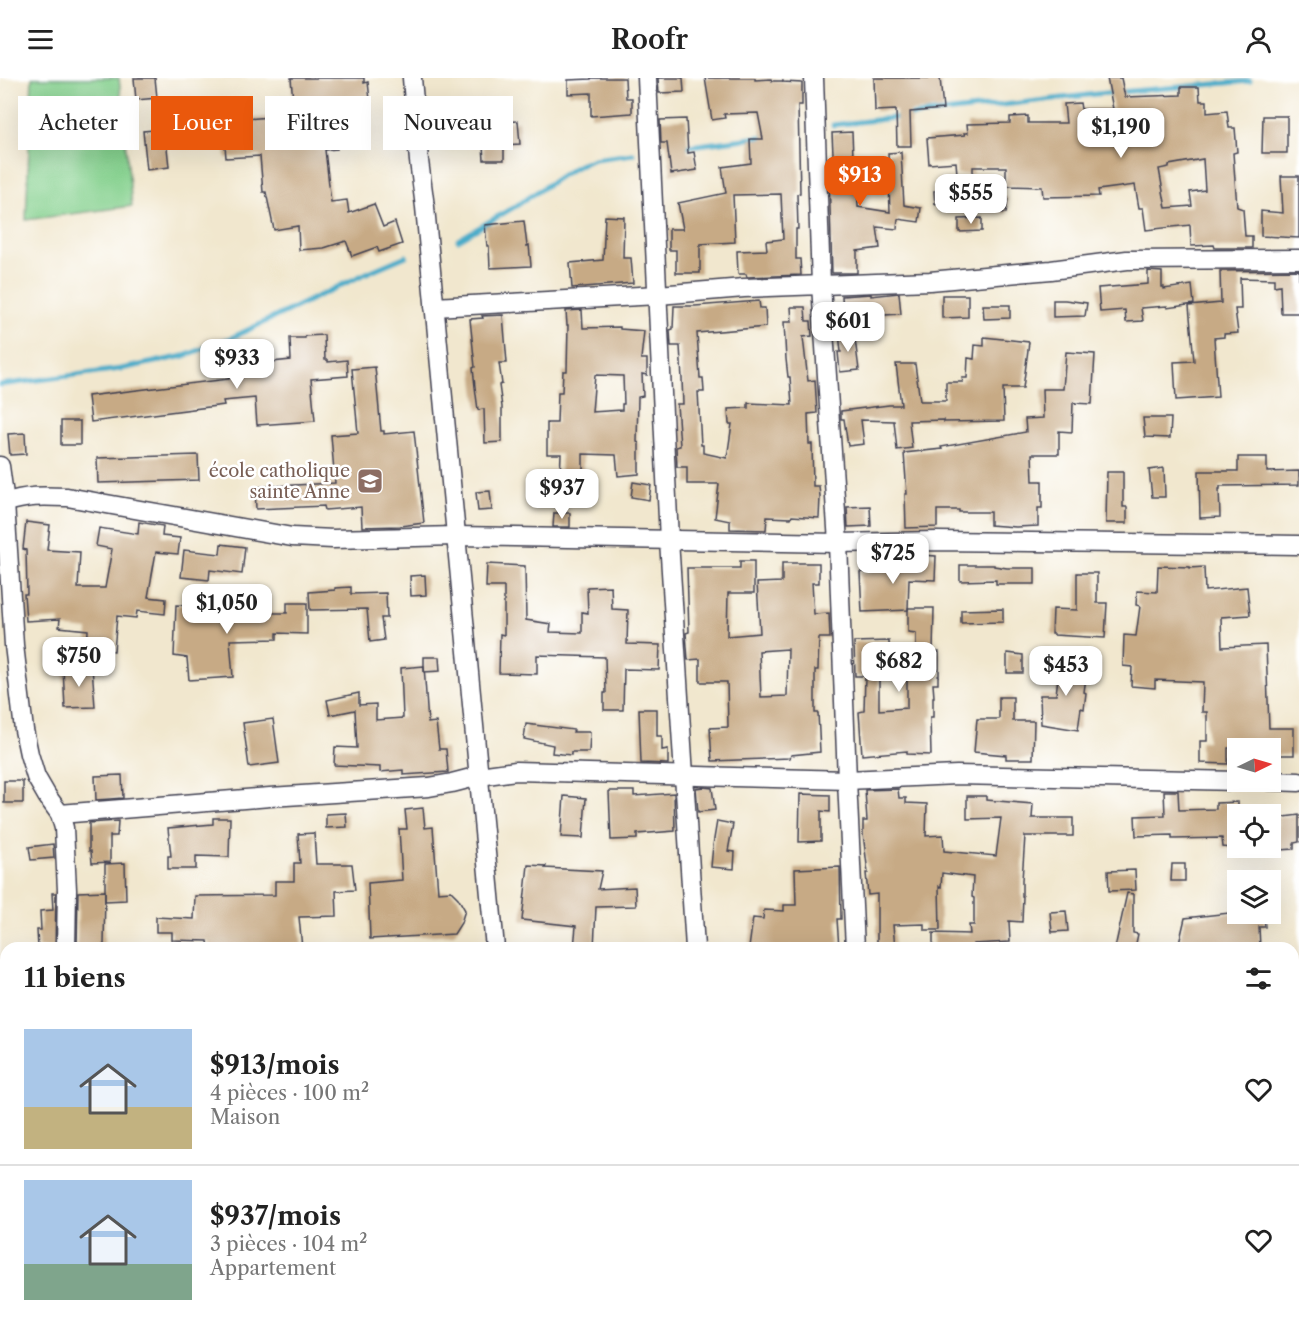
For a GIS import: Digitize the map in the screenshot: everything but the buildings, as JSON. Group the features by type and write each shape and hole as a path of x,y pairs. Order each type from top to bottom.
{"street":[{"path":"412,78 494,942"},
{"path":"647,78 669,540 695,942"},
{"path":"814,78 822,285 838,543 855,942"},
{"path":"434,307 744,288 930,281 1051,270 1127,260 1299,259"},
{"path":"0,466 5,502 14,645 24,729 36,777 60,814 64,828 67,890 66,942"},
{"path":"5,502 20,497 41,495 67,497 292,537 333,539 456,536 838,543 937,541 1299,545"},
{"path":"60,814 418,788 516,771 847,780 957,775 1227,781"},
{"path":"1281,781 1299,782"}],"green space":[{"path":"32,78 119,78 121,96 31,96"},
{"path":"29,150 126,150 132,206 26,220"}],"waterway":[{"path":"833,125 1096,94 1250,81"},
{"path":"682,147 768,136"},
{"path":"458,240 583,163 594,159 633,154"},
{"path":"0,385 121,369 184,356 231,338 406,256"}],"place":[{"name":"école catholique sainte Anne","path":"370,481"}]}
